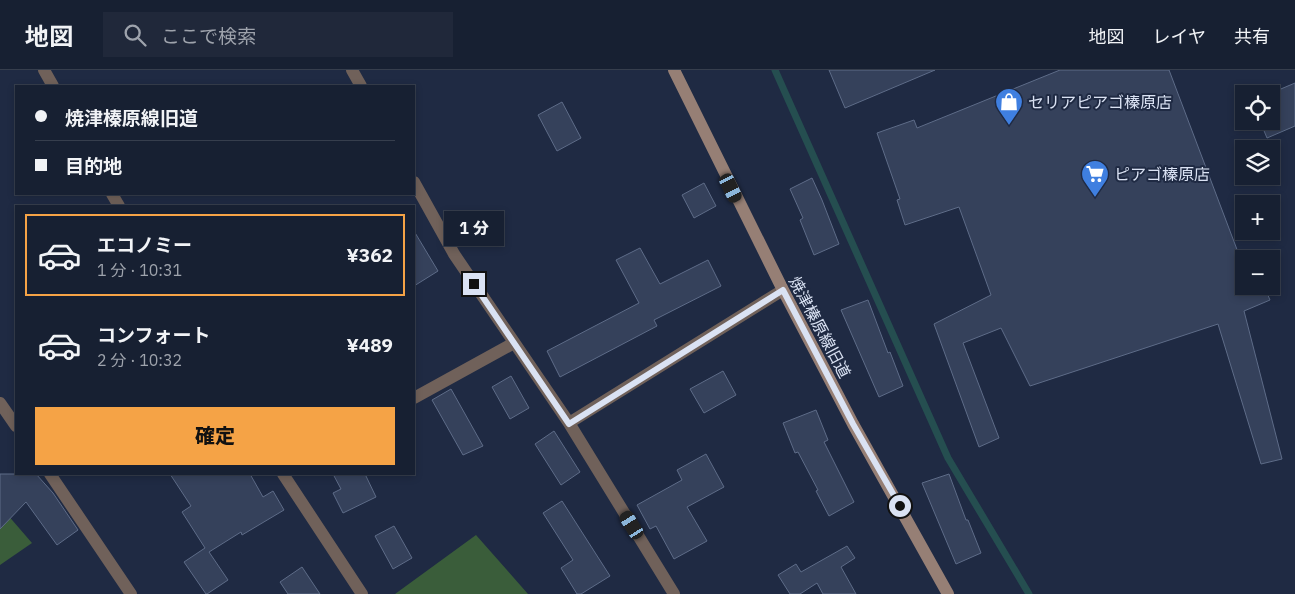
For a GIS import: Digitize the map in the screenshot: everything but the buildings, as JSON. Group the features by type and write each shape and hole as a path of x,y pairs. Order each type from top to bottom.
{"street":[{"path":"44,70 52,85"},
{"path":"352,70 360,85"},
{"name":"焼津榛原線旧道","path":"674,70 783,290 853,424 948,594"},
{"path":"415,184 454,254 569,424 674,594"},
{"path":"569,424 783,290"},
{"path":"415,397 514,343"},
{"path":"0,403 15,425"},
{"path":"51,475 131,594"},
{"path":"284,475 362,594"}],"green space":[{"path":"0,506 32,543 0,565"},
{"path":"476,535 528,594 395,594"}],"waterway":[{"path":"775,70 948,458 1029,594"}],"place":[{"name":"セリアピアゴ榛原店","path":"1009,126"},
{"name":"ピアゴ榛原店","path":"1095,198"}],"route":[{"path":"474,284 569,424 783,290 853,424 900,506"}]}
